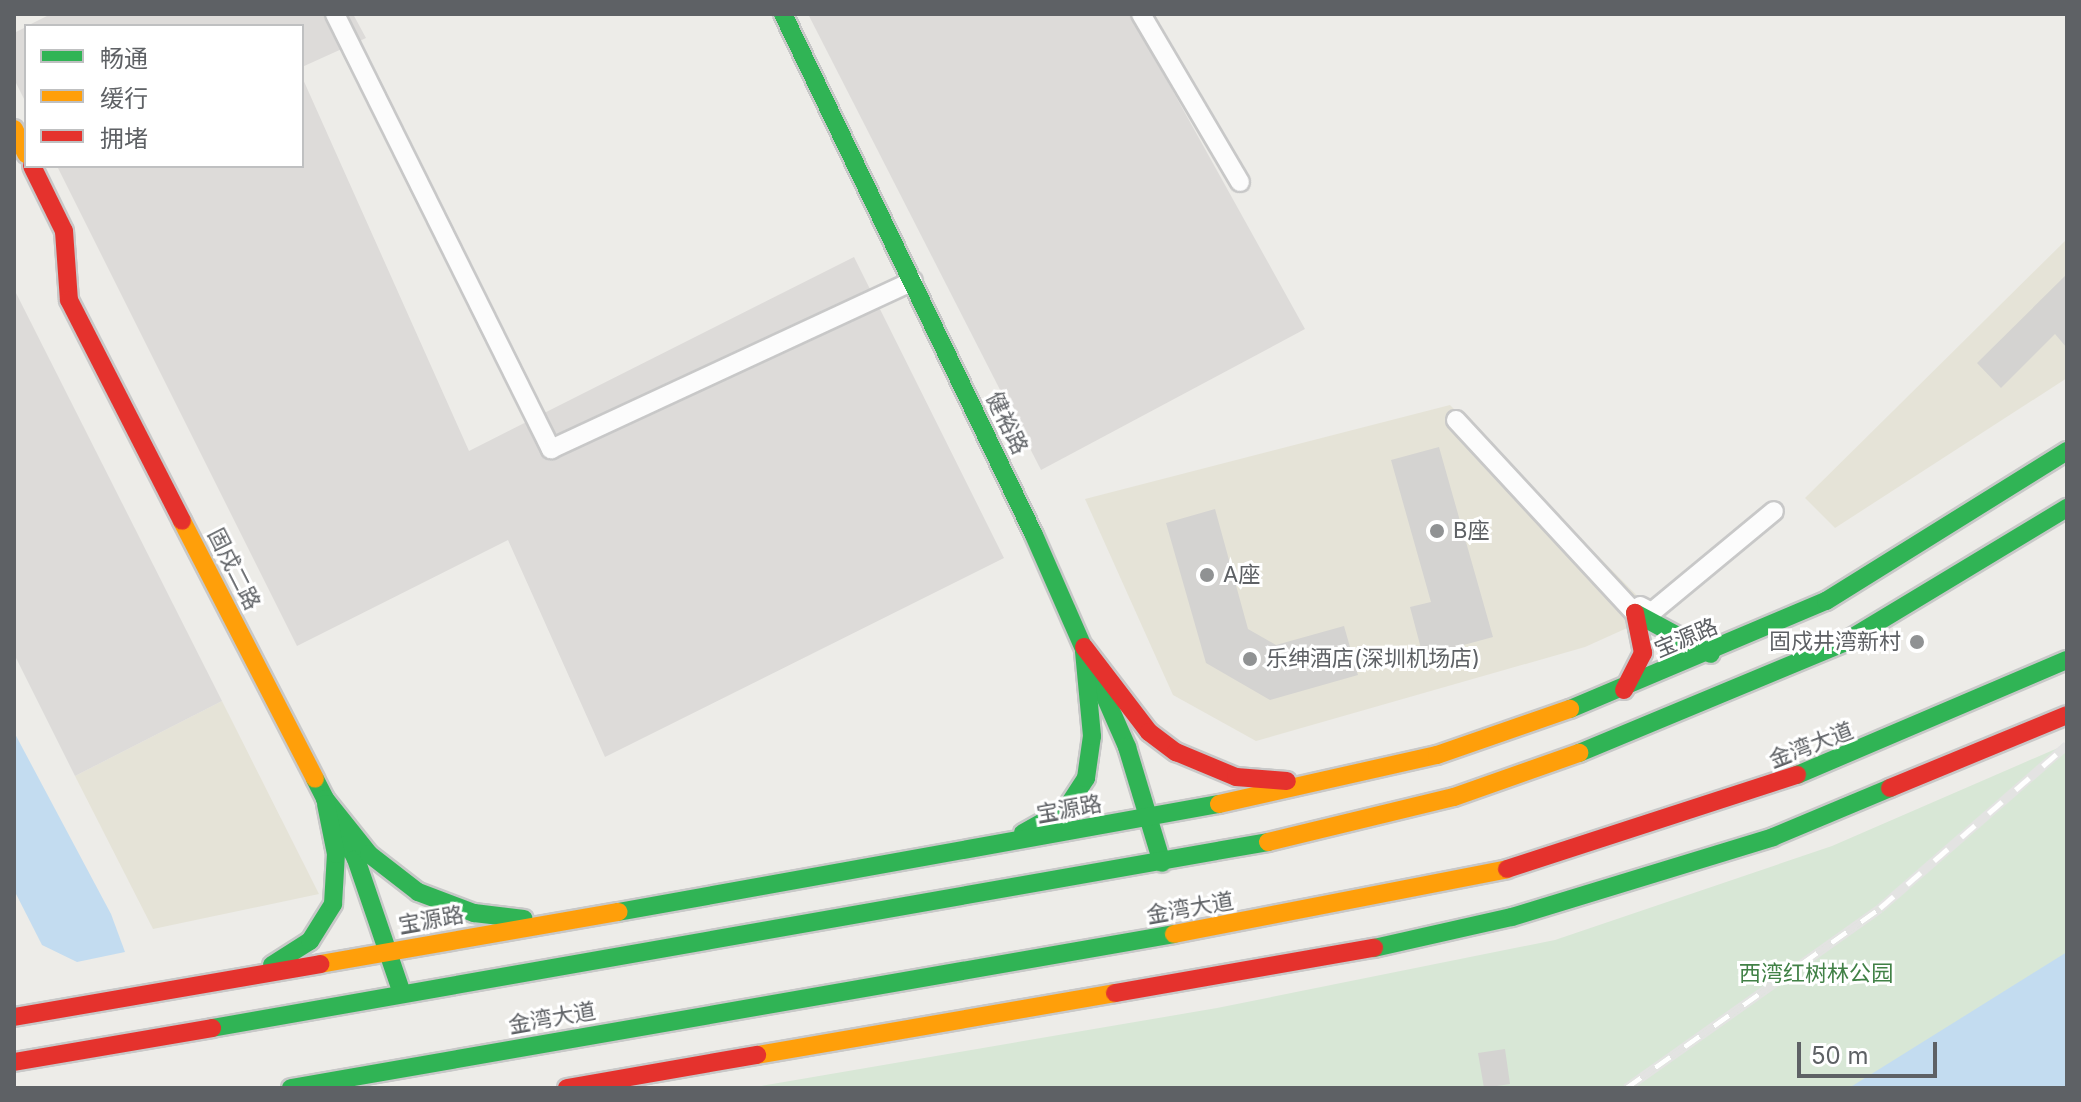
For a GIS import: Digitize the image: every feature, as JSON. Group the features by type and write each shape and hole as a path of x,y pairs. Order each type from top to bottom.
{"main road":[{"name":"健裕路","path":"783,14 913,281 1084,647 1151,819 1162,863"},
{"path":"14,129 24,150"},
{"name":"固戍二路","path":"33,168 64,231 69,300 325,799 388,951 402,993"},
{"name":"宝源路","path":"14,1017 986,849 1352,778 1624,690 1711,654 1905,558 2067,451"},
{"path":"14,1062 1162,863 1454,797 1641,732 1857,636 2067,508"},
{"path":"1635,605 1668,637 1711,654"},
{"path":"1624,690 1643,653 1635,605"},
{"path":"1084,647 1149,732 1210,770 1261,781 1352,778"},
{"path":"986,849 1052,819 1082,788 1092,736 1084,647"},
{"name":"金湾大道","path":"291,1088 1384,897 1544,860 1827,765 2067,660"},
{"path":"567,1088 1172,985 1512,917 1773,837 2067,715"},
{"path":"325,799 369,854 418,892 474,913 572,919"},
{"path":"239,977 289,957 327,918 336,881 325,799"}],"street":[{"path":"335,14 551,449 913,281"},
{"path":"1141,14 1240,182"},
{"path":"1456,420 1635,605 1652,612 1774,511"}],"shaded area":[{"path":"51,14 353,14 366,38 304,66 304,24 31,24"},
{"path":"808,14 1130,14 1305,329 1041,470"},
{"path":"24,28 24,99 14,79 14,33"},
{"path":"304,81 469,451 854,257 1004,558 605,757 508,540 297,646 58,168 304,168"},
{"path":"2067,239 2067,378 1835,528 1805,498"},
{"path":"14,289 222,701 75,776 14,654"},
{"path":"1450,405 1656,615 1585,647 1256,741 1173,695 1085,499"},
{"path":"222,701 319,894 153,929 75,776"}],"green space":[{"name":"西湾红树林公园","path":"2067,744 2067,1055 2000,1088 749,1088 1217,1008 1555,940 1832,846"}],"water":[{"path":"14,732 111,914 125,952 77,962 42,945 14,890"},
{"path":"2067,952 2067,1088 1849,1088"}],"building":[{"path":"2067,274 2067,348 2055,334 2001,388 1977,363"},
{"name":"B座","path":"1439,447 1493,637 1423,656 1410,607 1431,602 1391,460"},
{"name":"A座","path":"1215,509 1248,629 1276,645 1344,626 1358,675 1270,700 1206,663 1166,523"},
{"path":"1505,1049 1510,1084 1484,1088 1478,1053"}],"railway":[{"path":"1626,1088 1880,908 2067,745"}],"traffic: fast":[{"path":"783,14 1034,535 1127,747 1162,863"},
{"path":"1570,709 1826,601 2067,451"},
{"path":"1579,753 1843,643 2067,508"},
{"path":"1635,613 1711,654"},
{"path":"1023,833 1066,809 1086,778 1092,736 1084,651"},
{"path":"1797,775 2067,660"},
{"path":"315,779 356,859 402,993"},
{"path":"1374,948 1512,917 1773,837 1890,788"},
{"path":"325,799 369,854 418,892 474,913 524,919"},
{"path":"272,965 310,941 333,904 336,854 326,804"},
{"path":"618,912 1219,804"},
{"path":"212,1028 1268,842"},
{"path":"291,1088 1174,934"}],"traffic: slow":[{"path":"14,129 24,150"},
{"path":"182,521 315,779"},
{"path":"1219,804 1437,755 1570,709"},
{"path":"1268,842 1454,797 1579,753"},
{"path":"1174,934 1507,869"},
{"path":"320,964 618,912"},
{"path":"757,1055 1115,993"}],"traffic: jam":[{"path":"33,168 64,231 69,300 182,521"},
{"path":"1624,690 1643,653 1635,613"},
{"path":"1084,647 1149,732 1176,752 1236,777 1287,781"},
{"path":"1890,788 2067,715"},
{"path":"1507,869 1797,775"},
{"path":"1115,993 1374,948"},
{"path":"14,1017 320,964"},
{"path":"14,1062 212,1028"},
{"path":"567,1088 757,1055"}],"place":[{"name":"B座","path":"1437,531"},
{"name":"A座","path":"1207,575"},
{"name":"固戍井湾新村","path":"1917,642"},
{"name":"乐绅酒店(深圳机场店)","path":"1250,659"}]}
